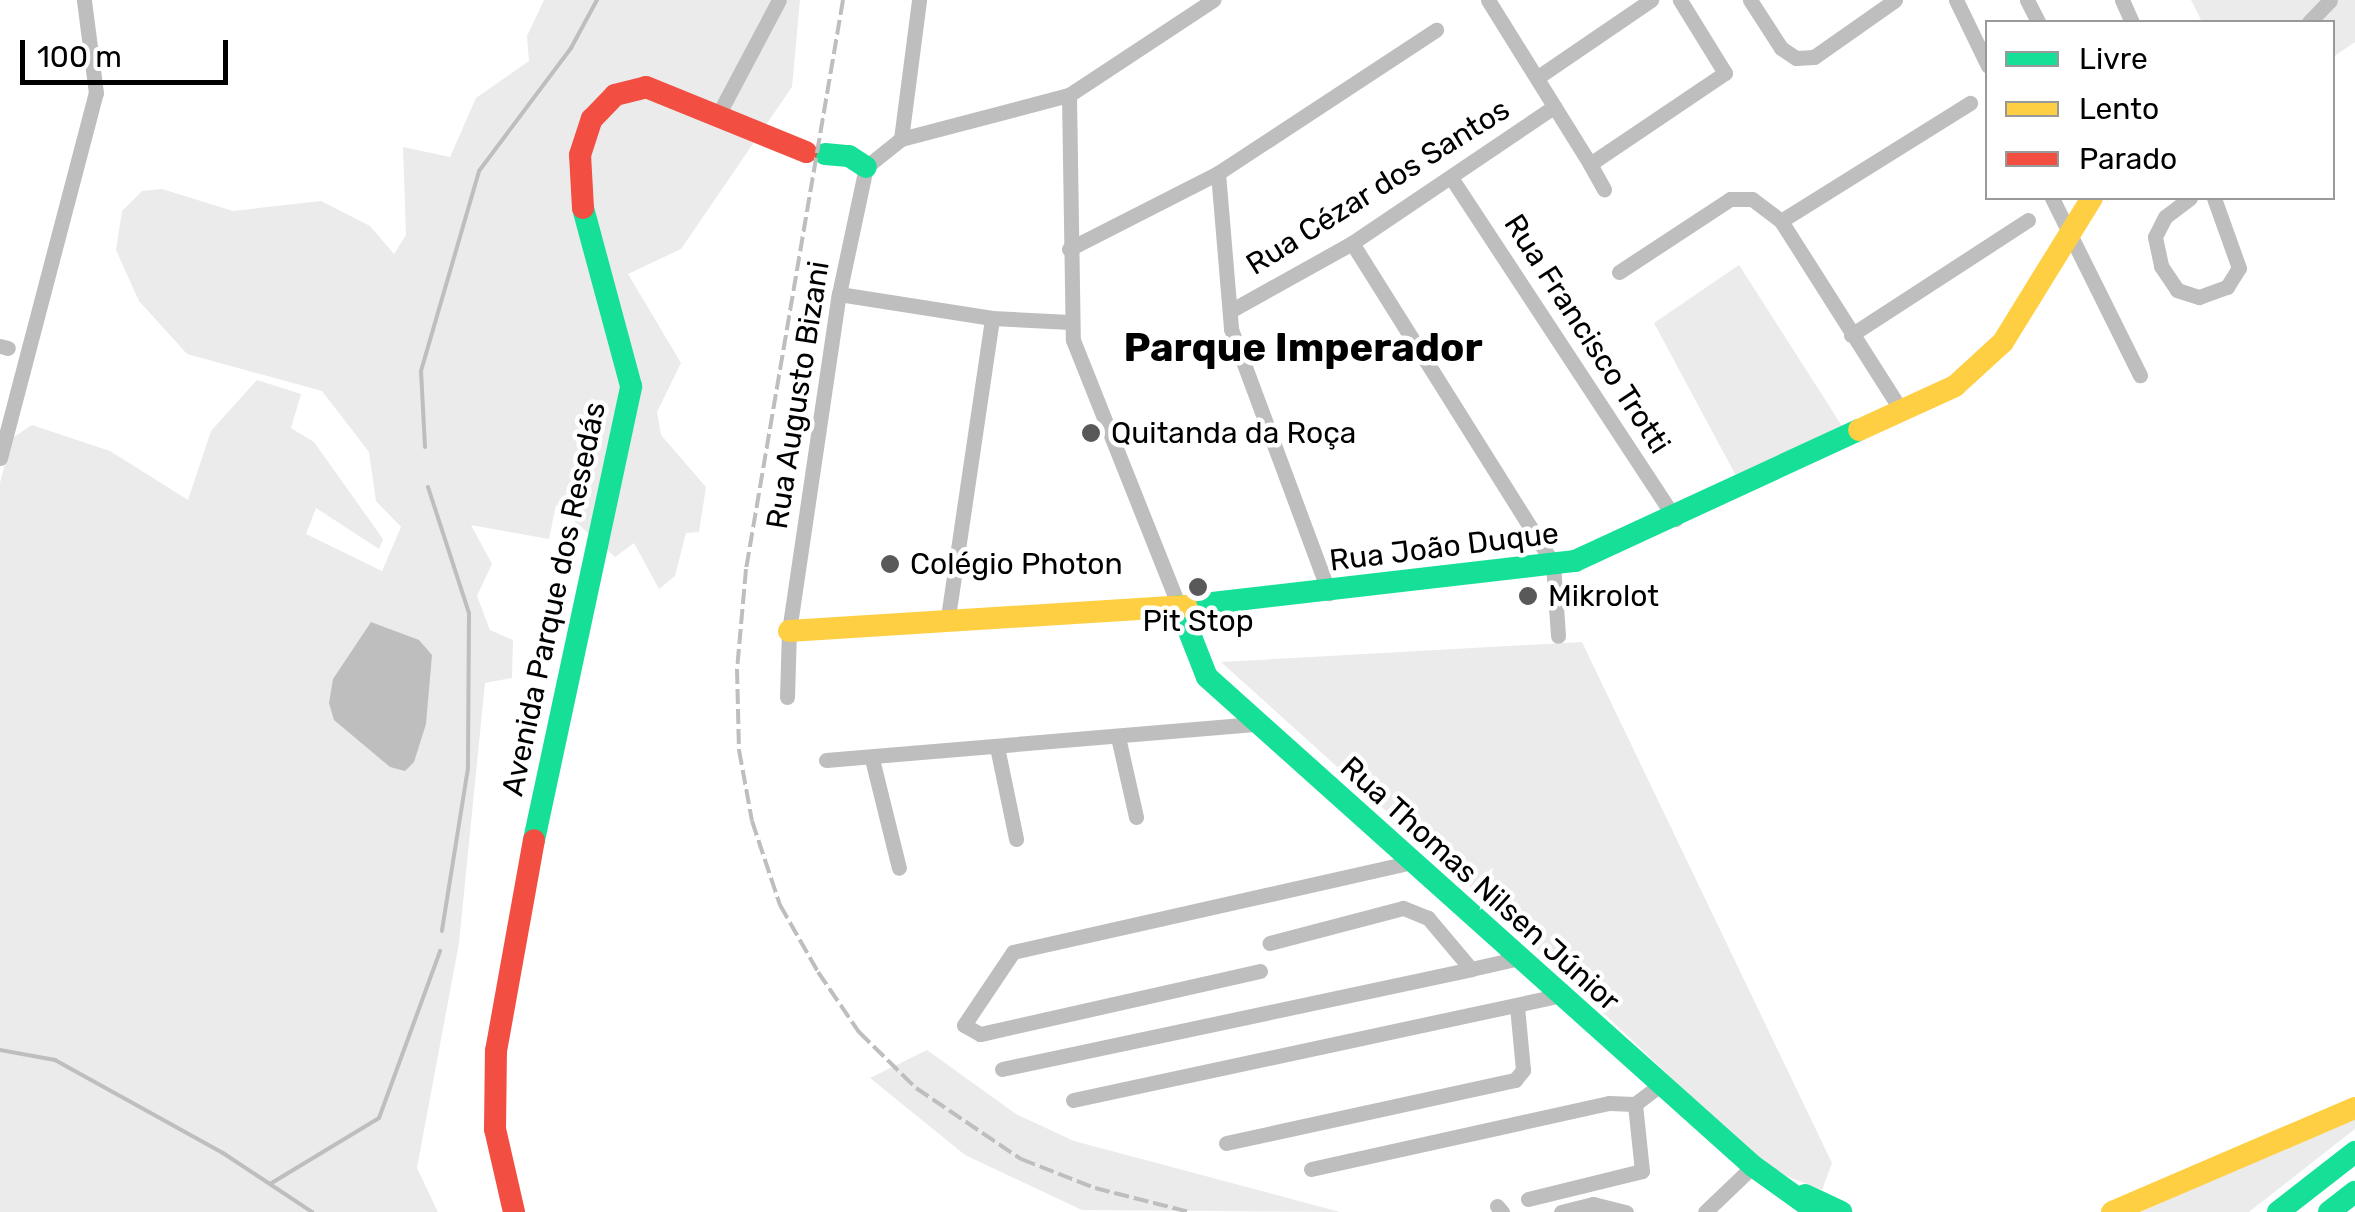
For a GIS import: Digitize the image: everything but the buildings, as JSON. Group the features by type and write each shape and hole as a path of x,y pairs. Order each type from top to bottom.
{"main road":[{"name":"Avenida Parque dos Resedás","path":"514,1212 495,1129 496,1051 510,950 630,386 580,195 580,156 592,119 615,95 646,87 816,153 849,156 866,168"},
{"name":"Rua João Duque","path":"789,631 1330,593 1553,564 1675,519 1955,386 2003,342 2091,200"},
{"name":"Rua Thomas Nilsen Júnior","path":"1179,606 1208,676 1257,724 1753,1166 1817,1212"},
{"path":"2112,1212 2355,1108"},
{"path":"2278,1212 2355,1152"},
{"name":"Rua Thomas Nilsen Júnior","path":"1774,1182 1840,1212"},
{"path":"2329,1212 2355,1192"}],"street":[{"path":"0,458 96,93 84,0"},
{"path":"717,117 779,0"},
{"path":"901,139 919,0"},
{"path":"866,168 901,139 1069,95 1212,0"},
{"path":"1488,0 1604,189"},
{"path":"1538,77 1651,0"},
{"path":"1590,164 1726,73 1680,0"},
{"path":"1750,0 1781,48 1796,58 1814,57 1895,0"},
{"path":"1956,0 1985,60"},
{"path":"2311,20 2330,0"},
{"path":"1069,249 1218,173 1436,30"},
{"path":"1069,95 1070,322 1084,378 1179,606"},
{"path":"1781,221 1970,103"},
{"name":"Rua Cézar dos Santos","path":"1230,311 1352,243 1554,107"},
{"name":"Rua Augusto Bizani","path":"787,697 789,631 839,294 866,168"},
{"path":"1218,173 1230,311 1330,593"},
{"name":"Rua Francisco Trotti","path":"1452,179 1675,519"},
{"path":"1618,272 1730,199 1752,199 1781,221 1895,413"},
{"path":"2053,200 2140,375"},
{"path":"2187,200 2165,217 2155,237 2168,277 2177,290 2199,297 2227,287 2239,268 2215,200"},
{"path":"1851,335 2028,220"},
{"path":"1352,243 1553,564 1558,636"},
{"path":"839,294 992,318 1070,322"},
{"path":"948,617 992,318"},
{"path":"826,760 1257,724"},
{"path":"1118,737 1136,817"},
{"path":"996,746 1016,840"},
{"path":"872,759 899,868"},
{"path":"1260,971 980,1034 964,1025 1013,952 1409,863"},
{"path":"1270,943 1403,908 1428,918 1472,969"},
{"path":"1002,1069 1520,958"},
{"path":"1073,1100 1517,1008 1562,995"},
{"path":"1226,1143 1515,1080 1523,1070 1517,1008"},
{"path":"1310,1169 1610,1103 1635,1104 1660,1084"},
{"path":"1528,1199 1642,1171 1635,1104"},
{"path":"1705,1212 1753,1166"},
{"path":"1561,1212 1592,1204 1626,1212"}],"shaded area":[{"path":"544,0 800,0 792,87 681,249 628,274 681,363 657,412 661,435 706,487 699,532 686,533 675,576 659,589 634,543 615,557 556,505 549,539 471,525 492,564 477,596 490,630 513,640 512,678 485,683 459,943 417,1168 438,1212 0,1212 0,483 11,439 32,425 110,451 188,500 211,431 257,380 301,394 291,428 314,442 383,539 379,549 316,508 306,534 382,571 401,527 376,501 369,452 322,391 187,354 139,301 116,250 122,211 142,191 162,189 233,211 321,201 370,226 394,254 406,235 403,147 450,157 476,98 529,61 527,36"},
{"path":"2191,0 2355,0 2355,42 2335,56 2335,20 2201,20"},
{"path":"1739,265 1844,429 1742,487 1654,323"},
{"path":"371,622 419,640 432,655 426,724 414,762 405,771 390,767 334,720 329,703 333,679"},
{"path":"1582,642 1832,1163 1822,1190 1766,1168 1488,903 1221,662"},
{"path":"927,1050 1016,1114 1074,1141 1340,1212 1082,1210 965,1155 870,1078"},
{"path":"2355,1114 2355,1129 2249,1212 2141,1212"}],"waterway":[{"path":"425,447 421,371 479,171 571,48 597,0"},
{"path":"428,487 469,613 468,768 442,931"},
{"path":"270,1184 379,1118 440,951"},
{"path":"0,1050 55,1060 223,1153 312,1212"}],"railway":[{"path":"843,0 746,569 737,669 739,750 752,821 780,905 818,972 859,1032 916,1088 1021,1159 1095,1188 1189,1212"}],"traffic: fast":[{"path":"825,154 849,156 866,167"},
{"path":"534,840 631,386 583,208"},
{"path":"1186,606 1575,561 1859,430"},
{"path":"1179,606 1207,677 1753,1166 1817,1212"},
{"path":"2278,1212 2355,1152"},
{"path":"2329,1212 2355,1192"},
{"path":"1805,1195 1841,1212"}],"traffic: slow":[{"path":"1859,430 1955,386 2003,342 2091,200"},
{"path":"789,631 1186,606"},
{"path":"2112,1212 2355,1108"}],"traffic: jam":[{"path":"583,208 580,155 592,119 615,95 646,87 806,152"},
{"path":"514,1212 495,1129 496,1051 534,840"}],"place":[{"name":"Quitanda da Roça","path":"1091,433"},
{"name":"Colégio Photon","path":"890,564"},
{"name":"Pit Stop","path":"1198,587"},
{"name":"Mikrolot","path":"1528,596"}],"district":[{"name":"Parque Imperador","path":"1303,348"}]}
